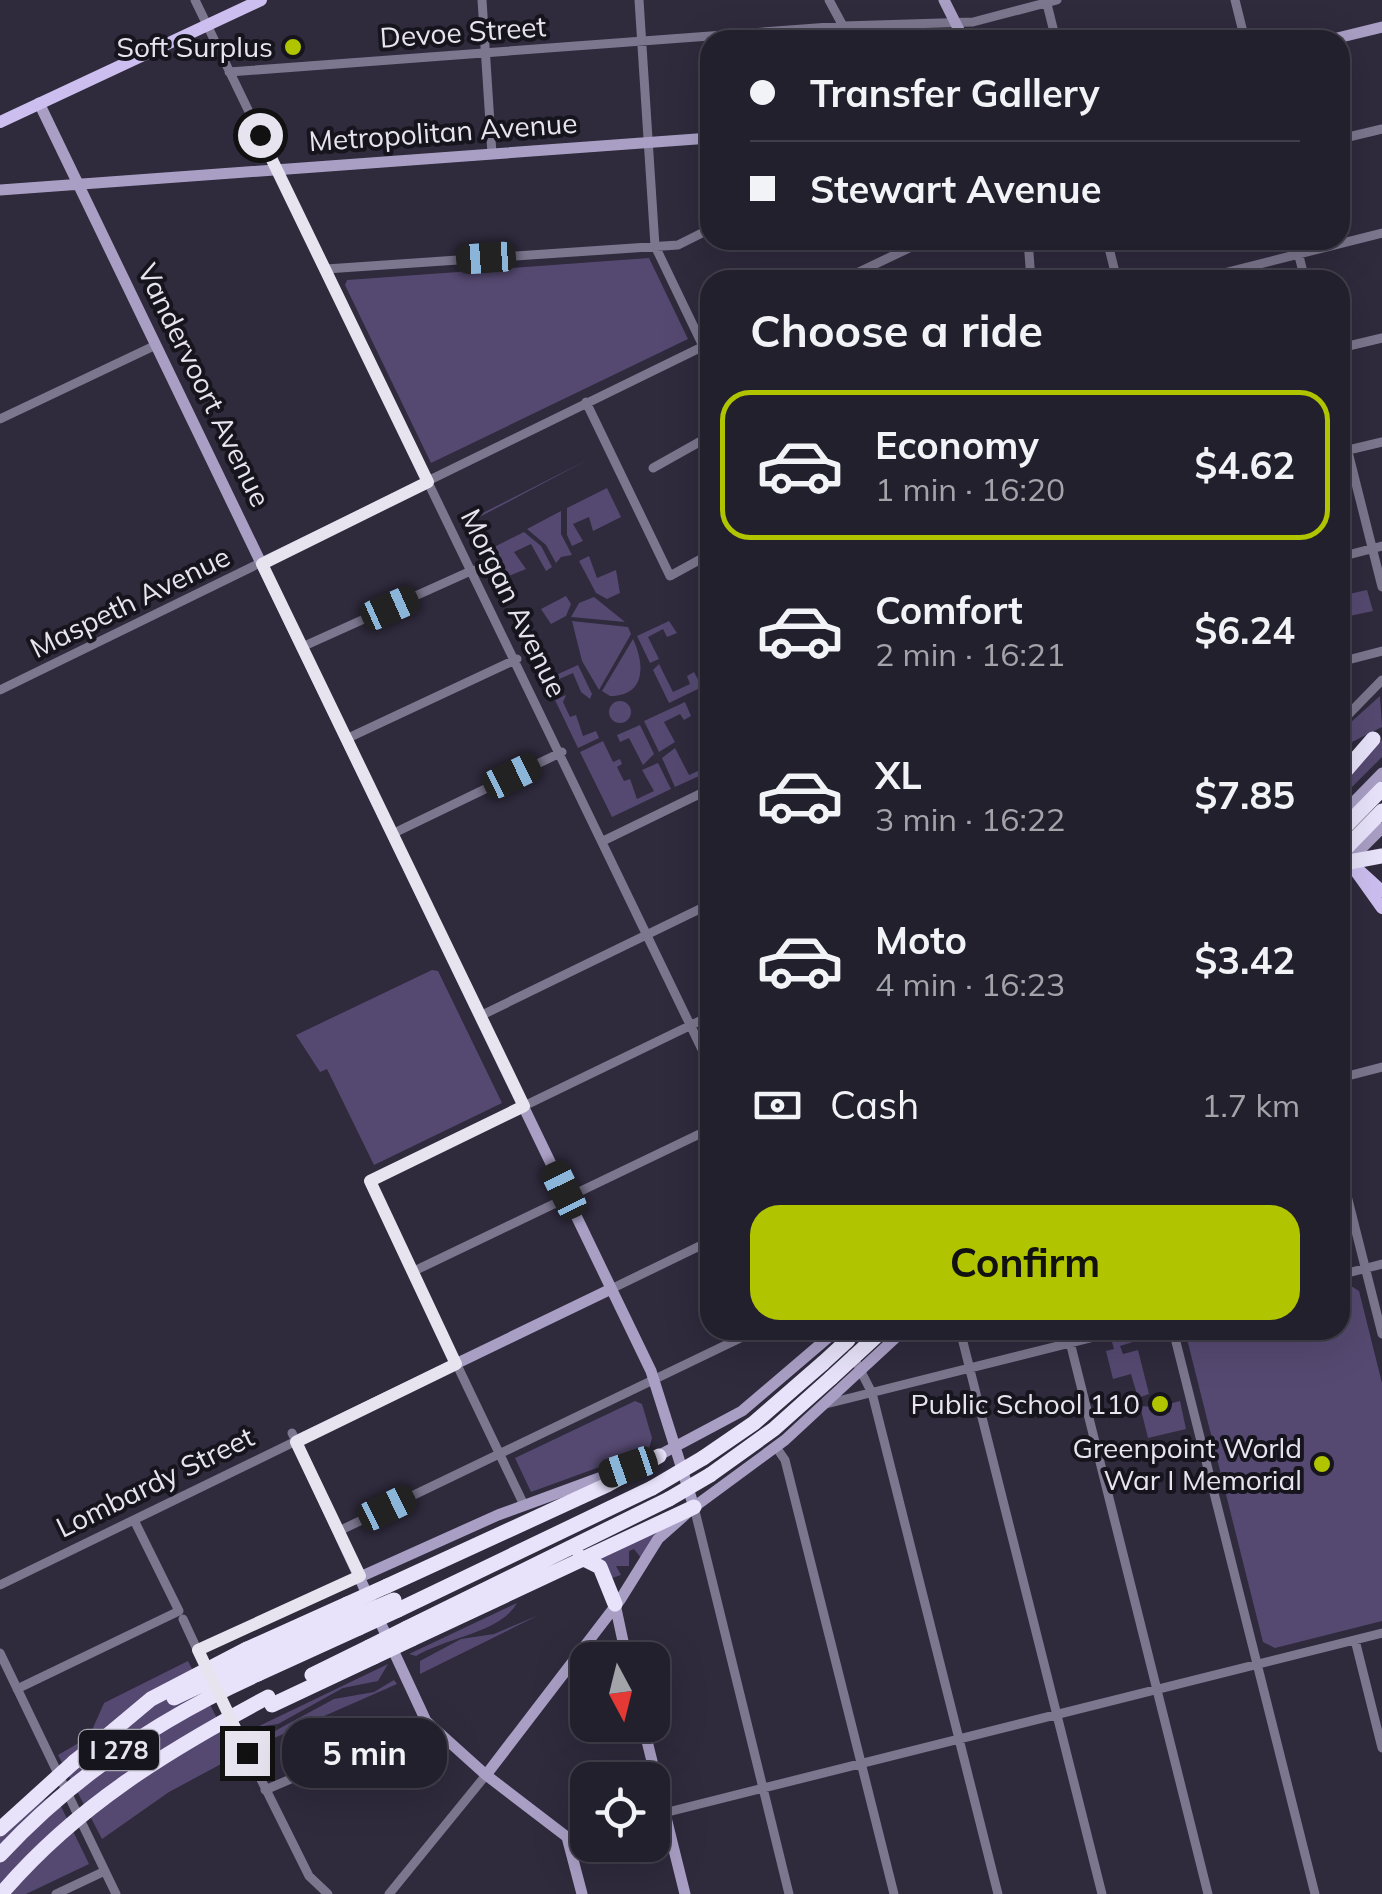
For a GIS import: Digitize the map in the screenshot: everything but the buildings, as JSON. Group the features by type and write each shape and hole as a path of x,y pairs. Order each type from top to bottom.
{"highway":[{"path":"1350,751 1378,737"},
{"path":"1350,766 1378,737"},
{"path":"1350,822 1382,789"},
{"path":"1350,849 1382,811"},
{"path":"1350,858 1382,856"},
{"name":"I 278","path":"1,1894 89,1806 194,1736 409,1634 710,1475 774,1429 851,1340"},
{"name":"I 278","path":"0,1829 137,1708 393,1599 481,1568 652,1488 703,1458 869,1340"},
{"path":"393,1599 659,1456"},
{"path":"409,1634 694,1507"},
{"path":"580,1557 600,1567 616,1604"},
{"name":"I 278","path":"0,1855 63,1794 124,1747 189,1707 252,1661"}],"main road":[{"path":"0,122 261,0"},
{"path":"944,0 959,30"},
{"path":"1350,35 1382,27"},
{"name":"Vandervoort Avenue","path":"39,103 654,1380 694,1507"},
{"name":"Metropolitan Avenue","path":"0,190 700,139"},
{"path":"1350,806 1382,773"},
{"path":"1350,853 1382,828"},
{"path":"1350,866 1382,892"},
{"path":"1350,869 1382,908"},
{"name":"Lombardy Street","path":"294,1437 611,1289"},
{"path":"360,1576 524,1505 675,1448 754,1402 826,1340"},
{"path":"486,1775 616,1604 652,1546 694,1507 776,1446 894,1340"},
{"path":"294,1437 426,1721 486,1775 568,1837 582,1894"},
{"path":"616,1604 623,1642"},
{"path":"670,1848 685,1894"}],"street":[{"name":"Morgan Avenue","path":"195,0 517,658 700,1046"},
{"path":"482,0 492,154"},
{"path":"639,0 655,246 700,331"},
{"path":"829,0 843,26"},
{"path":"1234,0 1242,30"},
{"path":"1050,1 1054,30"},
{"name":"Devoe Street","path":"789,30 973,22 1050,1"},
{"name":"Devoe Street","path":"229,72 700,37"},
{"path":"1350,137 1382,129"},
{"path":"326,268 678,244 700,234"},
{"path":"1350,242 1382,234"},
{"path":"864,270 907,250"},
{"path":"1297,250 1302,270"},
{"path":"1235,270 1315,250"},
{"path":"1350,346 1382,338"},
{"path":"0,419 156,345"},
{"name":"Maspeth Avenue","path":"0,690 700,347"},
{"path":"586,402 670,576 700,560"},
{"path":"653,468 700,442"},
{"path":"1350,450 1382,442"},
{"path":"1350,469 1377,547 1382,587"},
{"path":"1350,554 1377,547"},
{"path":"302,648 473,570"},
{"path":"1350,659 1382,651"},
{"path":"346,739 517,658"},
{"path":"1350,712 1382,680"},
{"path":"392,834 562,752"},
{"path":"602,841 700,793"},
{"path":"480,1016 700,909"},
{"path":"524,1505 370,1181 700,1021"},
{"path":"1350,1075 1382,1067"},
{"path":"412,1272 700,1133"},
{"path":"1350,1206 1382,1334"},
{"name":"Lombardy Street","path":"611,1289 700,1246"},
{"path":"1350,1272 1382,1264"},
{"path":"338,1531 736,1340"},
{"path":"844,1340 872,1393 998,1894"},
{"path":"963,1340 1102,1894"},
{"path":"1069,1340 1208,1894"},
{"path":"824,1405 1082,1340"},
{"path":"1176,1340 1314,1894"},
{"name":"Lombardy Street","path":"0,1584 294,1437"},
{"path":"776,1446 785,1460 894,1894"},
{"path":"694,1507 790,1894"},
{"path":"134,1520 309,1876 328,1894"},
{"path":"198,1650 360,1576"},
{"path":"17,1689 181,1615"},
{"path":"670,1811 1382,1633"},
{"path":"1355,1640 1382,1748"},
{"path":"0,1652 116,1894"},
{"path":"265,1790 426,1721"},
{"path":"389,1894 486,1775"},
{"path":"26,1798 61,1780"},
{"path":"56,1894 105,1871"}],"shaded area":[{"path":"649,258 688,339 431,463 345,285 347,280"},
{"path":"593,457 472,521 471,530 467,521"},
{"path":"607,488 621,517 593,531 589,517 573,524 583,541 572,546 567,535 567,508"},
{"path":"561,511 561,534 572,555 561,557 556,563 546,545 527,529"},
{"path":"524,532 541,546 552,567 546,571 531,544 514,552 526,569 496,581 484,552"},
{"path":"589,556 597,578 616,570 620,593 607,599 596,593 579,561"},
{"path":"1367,590 1373,611 1350,616 1350,594"},
{"path":"566,596 571,604 566,616 551,624 541,609"},
{"path":"594,597 625,622 571,617 579,603"},
{"path":"572,621 628,627 631,634 599,690 582,661"},
{"path":"669,621 677,633 667,637 663,629 648,637 659,659 650,663 637,636"},
{"path":"633,639 640,658 640,677 630,691 610,696 602,691"},
{"path":"659,664 673,692 690,684 687,676 694,672 700,688 669,703 653,670"},
{"path":"578,665 592,694 590,699 581,692 573,673 557,680 564,691 552,696 545,680"},
{"path":"566,695 563,702 570,717 576,715 583,736 596,731 599,738 578,748 555,700"},
{"path":"1380,696 1382,727 1350,743 1350,723"},
{"path":"620,701 628,704 628,720 620,723 612,720 609,712 612,704"},
{"path":"685,702 691,716 684,720 680,714 664,722 675,742 659,752 644,721"},
{"path":"640,725 654,754 643,765 629,738 620,742 617,735"},
{"path":"1382,740 1382,757 1350,789 1350,770"},
{"path":"603,741 613,762 620,759 622,764 617,767 624,781 630,779 637,799 654,791 642,770 658,763 671,789 612,817 580,752"},
{"path":"675,748 689,775 700,770 700,776 675,787 662,758"},
{"path":"432,970 438,971 502,1103 374,1165 327,1069 320,1072 296,1035"},
{"path":"1350,1285 1359,1291 1382,1383 1382,1621 1275,1648 1263,1642 1187,1340 1350,1340"},
{"path":"1132,1340 1120,1346 1123,1354 1138,1350 1149,1394 1138,1398 1131,1374 1113,1379 1106,1351 1114,1349 1112,1342"},
{"path":"635,1401 642,1404 652,1438 649,1449 531,1492 515,1458"},
{"path":"1180,1401 1186,1429 1148,1438 1140,1406 1158,1407 1160,1415 1170,1412 1169,1404"},
{"path":"668,1521 641,1558 634,1549 629,1551 629,1566 616,1566 621,1575 612,1578 600,1559"},
{"path":"517,1603 486,1628 416,1656 409,1654"},
{"path":"539,1615 420,1674 420,1661 461,1639 494,1634"},
{"path":"188,1661 236,1756 169,1792 102,1839 58,1755 89,1737 104,1703"},
{"path":"388,1664 378,1681 343,1688 278,1724 257,1727"},
{"path":"394,1680 397,1684 256,1746 260,1739 334,1699 374,1692"},
{"path":"55,1794 89,1864 26,1894 0,1894 0,1823"}],"place":[{"name":"Soft Surplus","path":"293,47"},
{"name":"Public School 110","path":"1160,1404"},
{"name":"Greenpoint World War I Memorial","path":"1322,1464"}],"route":[{"path":"247,1753 198,1650 360,1576 296,1442 456,1364 370,1181 524,1106 262,564 428,482 260,135"}]}
